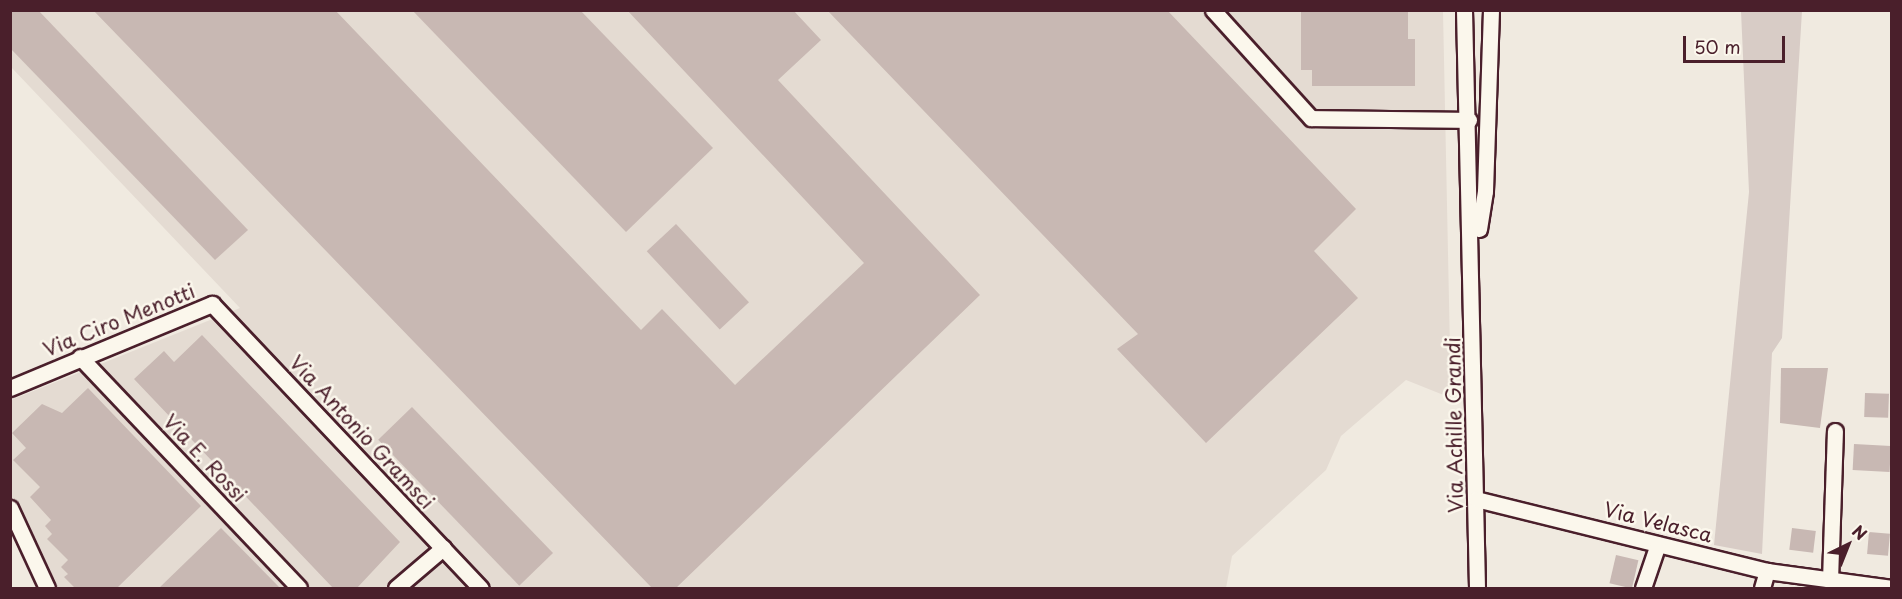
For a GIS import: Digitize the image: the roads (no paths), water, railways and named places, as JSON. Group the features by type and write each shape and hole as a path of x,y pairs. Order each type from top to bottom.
{"street":[{"path":"1212,10 1311,118 1469,120"},
{"name":"Via Achille Grandi","path":"1464,10 1473,261 1477,588"},
{"name":"Via Achille Grandi","path":"1473,261 1485,191 1491,10"},
{"name":"Via Ciro Menotti","path":"10,388 212,304"},
{"name":"Via Antonio Gramsci","path":"212,304 481,588"},
{"name":"Via E. Rossi","path":"80,357 299,588"},
{"path":"1830,580 1835,431"},
{"name":"Via Velasca","path":"1476,499 1767,571 1830,580 1847,586 1892,588"},
{"path":"10,508 47,588"},
{"path":"1643,588 1658,544"},
{"path":"396,588 443,548"},
{"path":"1762,588 1767,571"}]}
